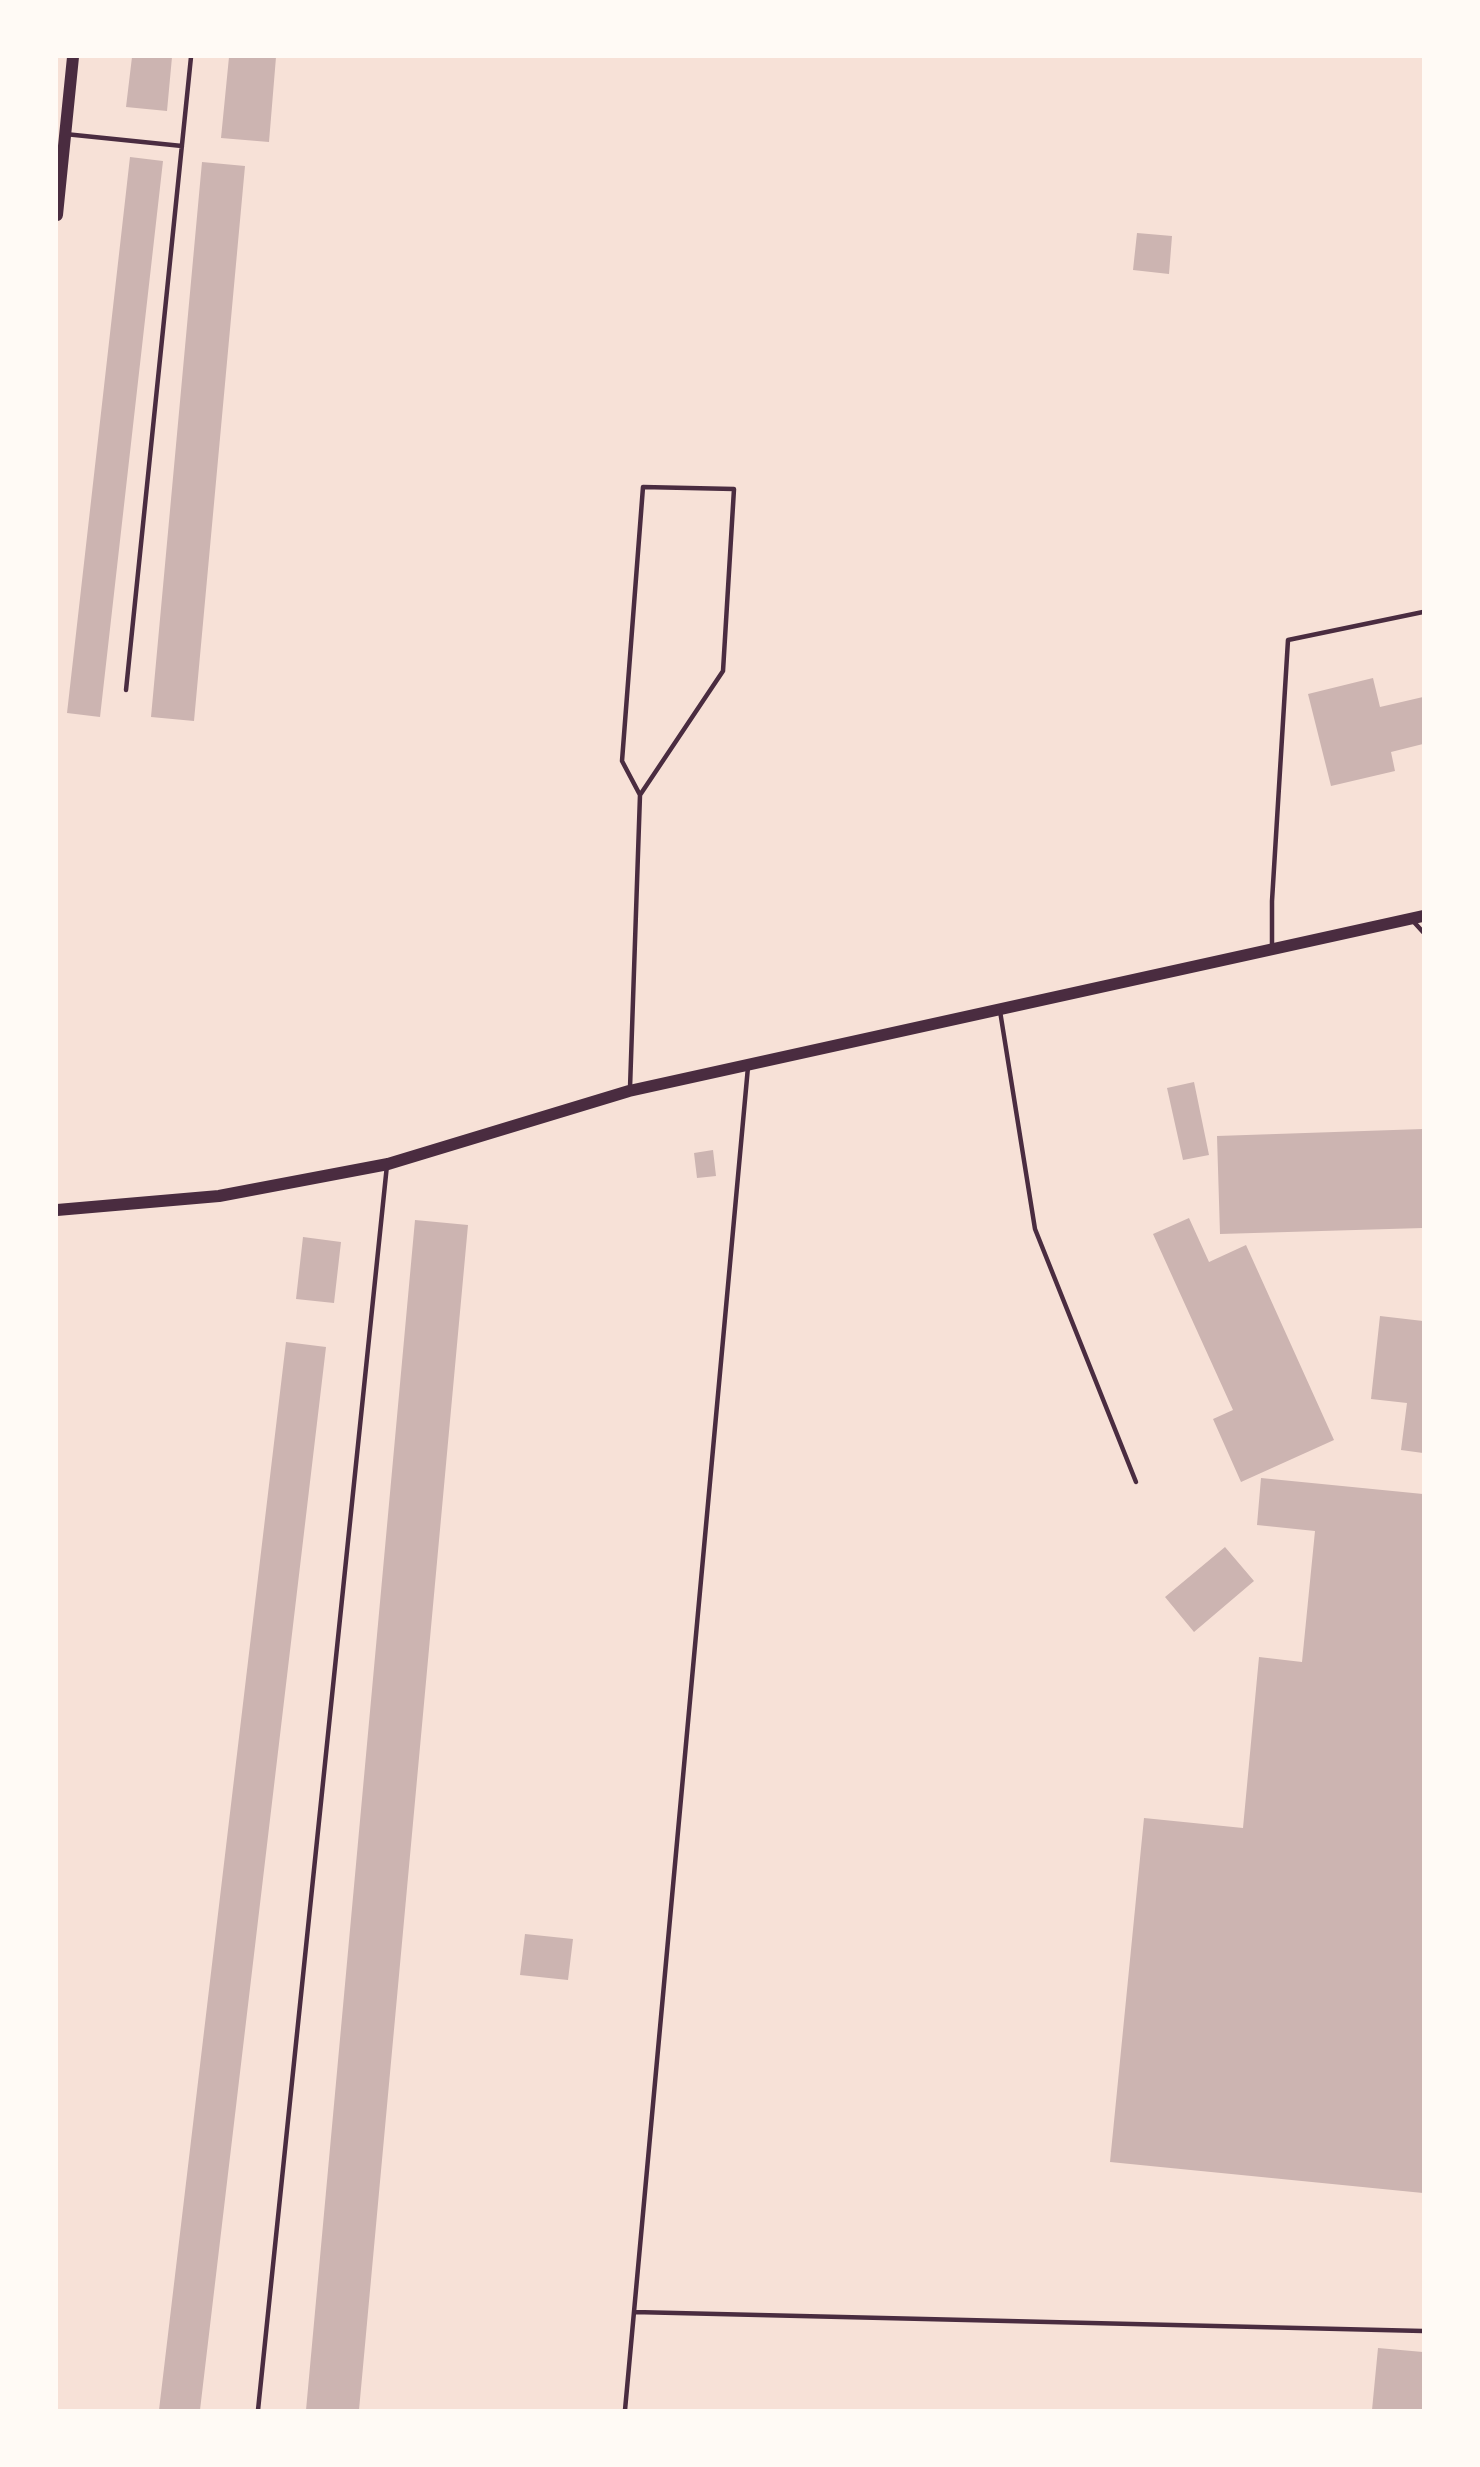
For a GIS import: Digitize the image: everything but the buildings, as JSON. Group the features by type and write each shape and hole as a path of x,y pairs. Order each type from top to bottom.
{"main road":[{"path":"57,215 73,57"},
{"path":"57,1210 219,1196 388,1164 630,1091 1272,948 1417,918"}],"lane":[{"path":"126,690 191,57"},
{"path":"65,134 182,146"},
{"path":"630,1091 640,795 622,761 643,487 734,489 723,671 640,795"},
{"path":"1272,948 1272,889 1288,640 1423,612"},
{"path":"1417,918 1423,932"},
{"path":"1000,1009 1035,1229 1136,1482"},
{"path":"625,2410 748,1065"},
{"path":"258,2410 388,1164"},
{"path":"634,2312 1423,2331"}]}
